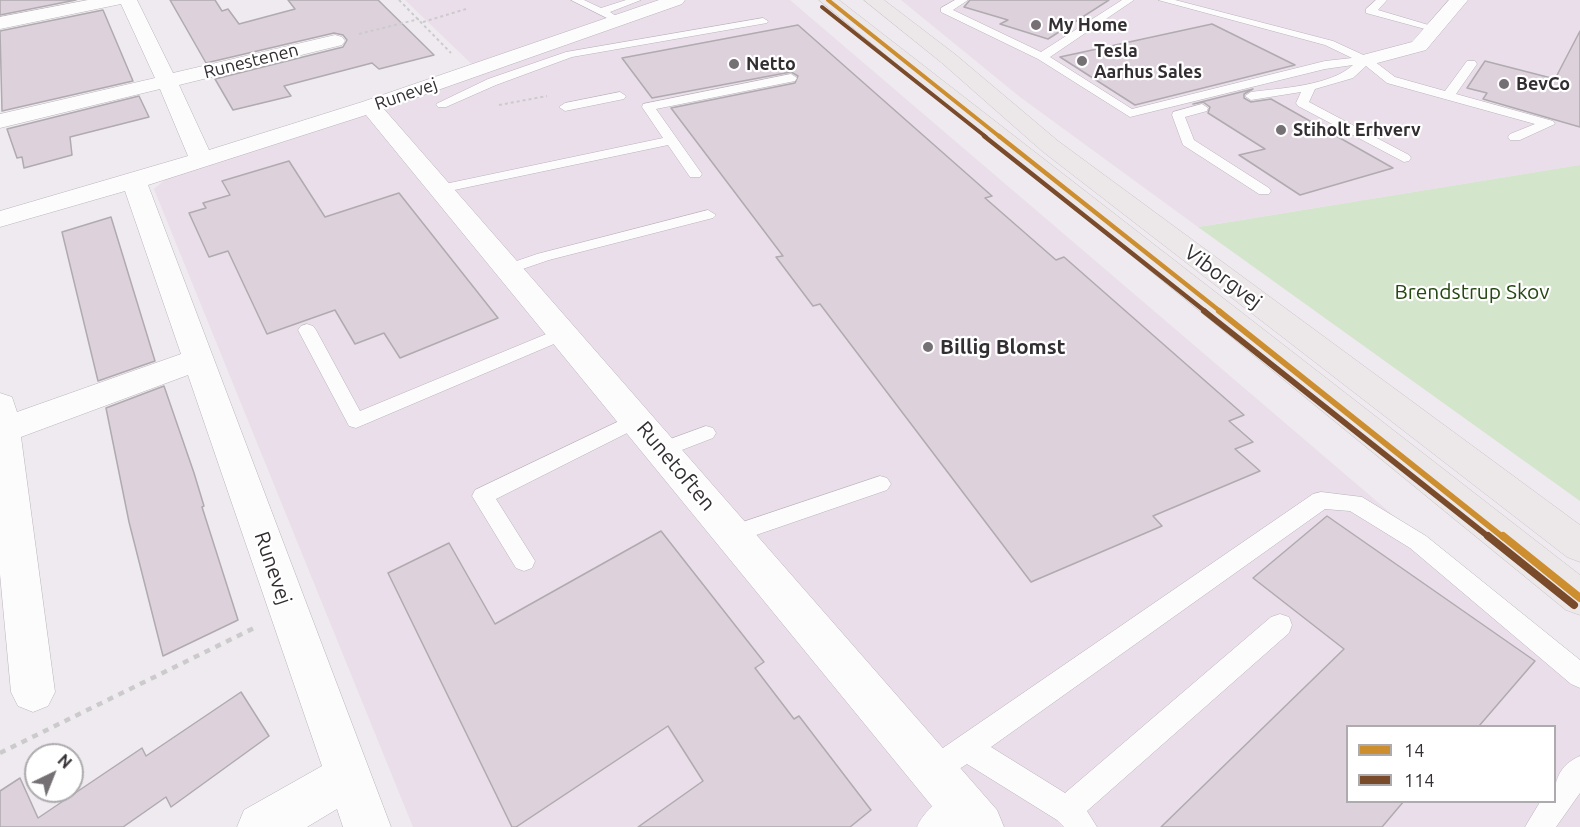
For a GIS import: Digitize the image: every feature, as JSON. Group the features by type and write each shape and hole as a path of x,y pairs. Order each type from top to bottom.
{"main road":[{"name":"Viborgvej","path":"828,0 1580,598"},
{"name":"Viborgvej","path":"873,0 949,59 1050,146 1580,546"}],"street":[{"path":"0,23 115,0"},
{"path":"128,0 201,159"},
{"name":"Runevej","path":"0,219 134,181 370,107 572,36 609,16 676,0"},
{"path":"1365,60 1419,46 1459,0"},
{"name":"Runestenen","path":"0,121 335,41"},
{"name":"Runetoften","path":"370,107 970,815"},
{"name":"Runevej","path":"134,181 368,827"},
{"path":"33,692 2,418 200,359"},
{"path":"261,827 349,776"}],"lane":[{"path":"576,0 609,16 636,0"},
{"path":"963,0 945,9 1042,57 1130,113 1325,64 1365,60"},
{"path":"1042,57 1129,0"},
{"path":"1163,0 1329,43 1365,60 1391,80 1548,124 1515,137"},
{"path":"1382,0 1370,11 1436,28"},
{"path":"442,104 570,54 763,21"},
{"path":"572,36 588,52"},
{"path":"1264,191 1188,142 1178,115 1263,92 1310,87 1349,75 1365,60"},
{"path":"1448,96 1470,64"},
{"path":"696,174 648,108 791,78"},
{"path":"1310,87 1302,103 1404,158"},
{"path":"565,107 620,96"},
{"path":"440,189 671,140"},
{"path":"508,269 543,257 708,215"},
{"path":"308,330 356,422 562,334"},
{"path":"524,561 483,496 636,420"},
{"path":"661,450 706,433"},
{"path":"733,534 879,484"},
{"path":"934,771 1321,500 1354,503 1418,542 1580,676"},
{"path":"967,748 1075,818 1280,625"},
{"path":"1539,827 1580,770"},
{"path":"931,827 970,815"}],"path":[{"path":"399,0 423,22 455,58 472,70"},
{"path":"423,22 466,9"},
{"path":"335,41 420,19"},
{"path":"492,106 557,94"},
{"path":"0,753 288,611"}],"shaded area":[{"path":"405,0 790,0 1580,675 1580,827 413,827 154,189 167,178 481,73"},
{"path":"901,0 1580,0 1580,165 1198,227 1020,97"}],"green space":[{"name":"Brendstrup Skov","path":"1580,165 1580,501 1198,227 1205,226"}],"building":[{"path":"0,0 76,0 0,15"},
{"path":"170,0 215,0 222,11 228,9 239,24 295,9 288,0 378,0 434,55 379,69 372,63 284,86 291,96 233,110 215,79 343,47 347,40 343,35 334,33 206,63"},
{"path":"970,0 1109,0 1048,39 1000,24 1008,20 964,7"},
{"path":"103,10 133,81 2,111 0,31"},
{"path":"1212,24 1295,65 1135,105 1060,57"},
{"name":"Billig Blomst","path":"798,25 992,196 985,198 1056,260 1064,257 1244,415 1229,421 1253,442 1235,449 1260,471 1153,516 1162,526 1031,582 820,304 813,306 776,257 783,256 671,108 795,83 798,76 791,72 652,98 622,58"},
{"path":"1580,31 1580,127 1483,99 1487,93 1467,88 1485,61 1555,79"},
{"name":"Stiholt Erhverv","path":"1253,89 1244,94 1244,98 1251,102 1271,99 1393,168 1300,195 1239,155 1265,149 1208,113 1210,107 1203,102 1193,104"},
{"path":"139,96 149,117 70,137 72,155 24,168 22,157 17,158 7,129"},
{"path":"289,161 325,217 399,193 498,318 400,358 384,333 355,344 335,310 267,334 228,251 209,257 189,213 206,208 203,203 230,195 222,181"},
{"path":"111,217 155,361 98,381 62,232"},
{"path":"164,386 194,473 204,506 202,507 238,620 163,656 129,522 106,408"},
{"path":"1327,516 1535,661 1480,725 1346,725 1346,803 1402,803 1382,827 1161,827 1344,649 1253,578"},
{"path":"661,531 764,662 755,668 794,719 799,716 871,810 850,827 638,827 703,781 668,726 516,827 512,827 388,573 449,543 495,624"},
{"path":"241,692 269,736 171,807 166,797 123,827 0,827 0,791 20,778 24,787 24,803 31,803 38,818 60,803 84,803 84,787 142,748 146,756"}],"transit line":[{"name":"14","path":"828,0 1580,598"},
{"name":"114","path":"822,7 1574,605"}],"place":[{"name":"My Home","path":"1036,25"},
{"name":"Tesla Aarhus Sales","path":"1082,61"},
{"name":"Netto","path":"734,64"},
{"name":"BevCo","path":"1504,84"},
{"name":"Stiholt Erhverv","path":"1281,130"},
{"name":"Billig Blomst","path":"928,347"}]}
